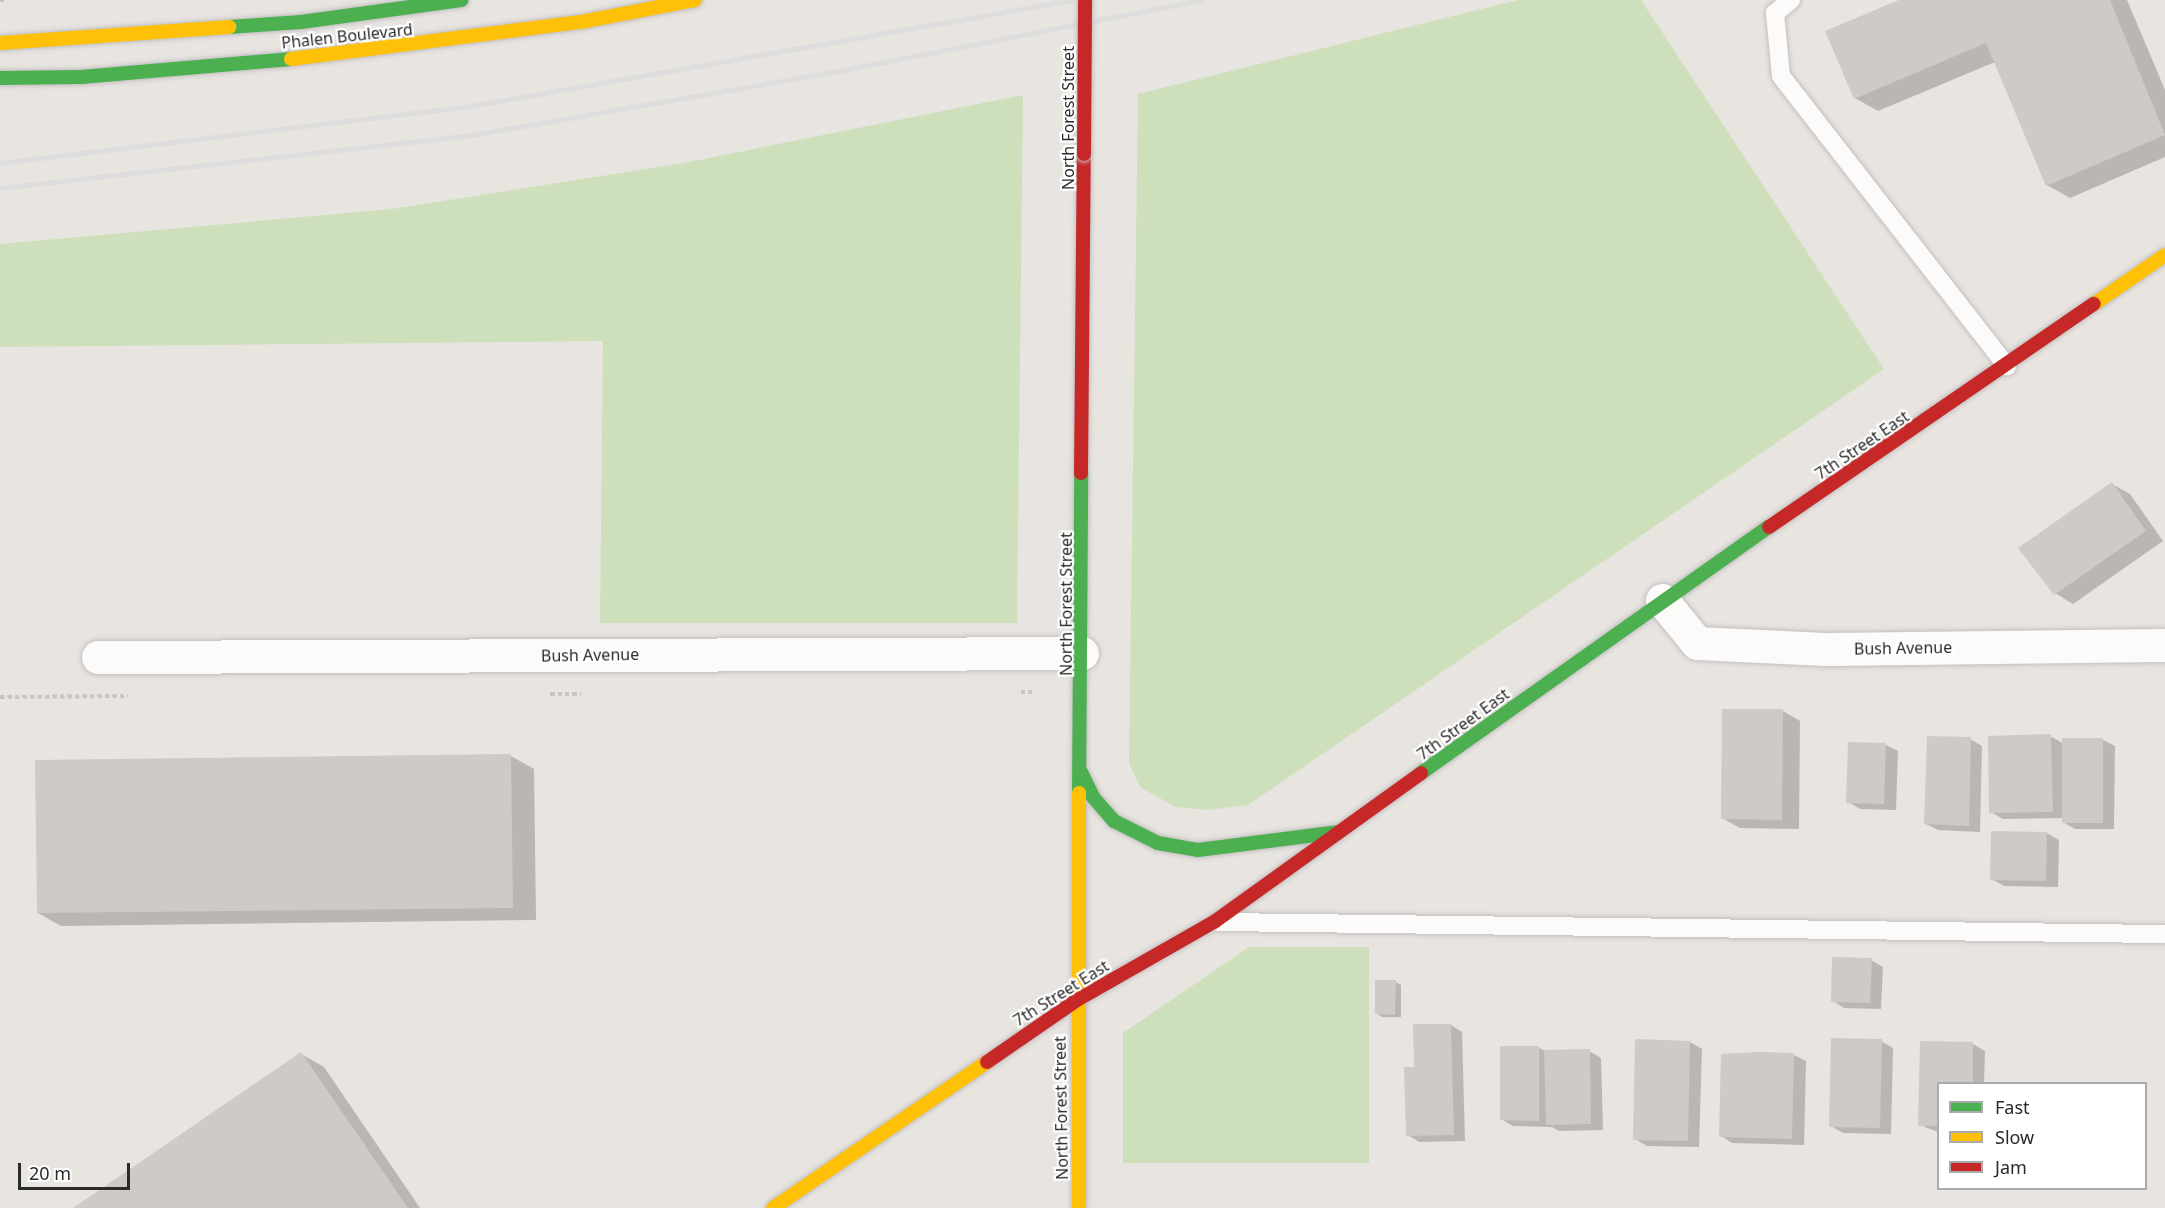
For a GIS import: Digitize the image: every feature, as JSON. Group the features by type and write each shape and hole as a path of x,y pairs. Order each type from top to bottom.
{"street":[{"name":"Phalen Boulevard","path":"0,43 301,21 461,0"},
{"name":"Phalen Boulevard","path":"0,78 81,77 336,55 612,8 695,0"},
{"name":"North Forest Street","path":"1079,1208 1077,1000 1082,654 1085,0"},
{"name":"7th Street East","path":"773,1208 1077,1000 1214,922 1662,600 2007,366 2165,255"},
{"name":"Bush Avenue","path":"1662,600 1697,644 1825,649 2165,645"},
{"name":"Bush Avenue","path":"98,657 1082,654"},
{"path":"1081,772 1093,797 1114,821 1158,843 1198,850 1343,831"}],"lane":[{"path":"1791,0 1775,13 1781,76 2007,366"},
{"path":"1214,922 2165,934"}],"path":[{"path":"0,0 6,0"}],"green space":[{"path":"1518,0 1641,0 1884,369 1248,805 1208,810 1176,807 1141,788 1129,763 1138,94"},
{"path":"1023,95 1017,623 600,623 603,341 0,347 0,244 392,209 684,163"},
{"path":"1249,947 1369,947 1369,1163 1123,1163 1123,1033"}],"building":[{"path":"1899,0 2110,0 2165,135 2046,186 1986,43 1854,99 1825,31"},
{"path":"2112,482 2146,531 2054,595 2018,548"},
{"path":"1722,709 1783,709 1782,820 1721,819"},
{"path":"2051,734 2053,812 1989,813 1988,736"},
{"path":"1927,736 1971,737 1969,826 1924,824"},
{"path":"2062,738 2103,738 2103,823 2062,823"},
{"path":"1848,742 1886,743 1884,804 1846,803"},
{"path":"511,754 513,908 37,913 35,760"},
{"path":"1991,831 2047,832 2046,881 1990,880"},
{"path":"1832,957 1872,958 1870,1003 1831,1002"},
{"path":"1375,980 1396,980 1395,1015 1375,1014"},
{"path":"1413,1024 1451,1024 1454,1135 1406,1136 1404,1067 1414,1067"},
{"path":"1831,1038 1882,1039 1880,1128 1829,1127"},
{"path":"1635,1039 1690,1041 1688,1141 1633,1140"},
{"path":"1920,1041 1973,1042 1973,1082 1937,1082 1937,1126 1918,1126"},
{"path":"1500,1046 1539,1046 1539,1121 1500,1120"},
{"path":"1590,1049 1591,1124 1546,1125 1544,1050"},
{"path":"301,1052 408,1208 73,1208"},
{"path":"1794,1053 1792,1139 1719,1137 1721,1054"}],"railway":[{"path":"0,163 471,106 1073,0"},
{"path":"0,188 472,135 844,70 1200,0"}],"traffic: fast":[{"path":"229,27 301,22 461,0"},
{"path":"0,78 81,77 291,59"},
{"path":"1079,793 1081,473"},
{"path":"1421,773 1769,527"},
{"path":"1081,772 1093,797 1114,821 1158,843 1198,850 1339,832"}],"traffic: slow":[{"path":"291,59 581,22 695,0"},
{"path":"0,43 229,27"},
{"path":"2094,304 2165,255"},
{"path":"1079,793 1079,1208"},
{"path":"773,1208 987,1062"}],"traffic: jam":[{"path":"1084,154 1085,0"},
{"path":"1081,473 1084,154"},
{"path":"1769,527 2094,304"},
{"path":"987,1062 1077,1000 1214,922 1421,773"}]}
